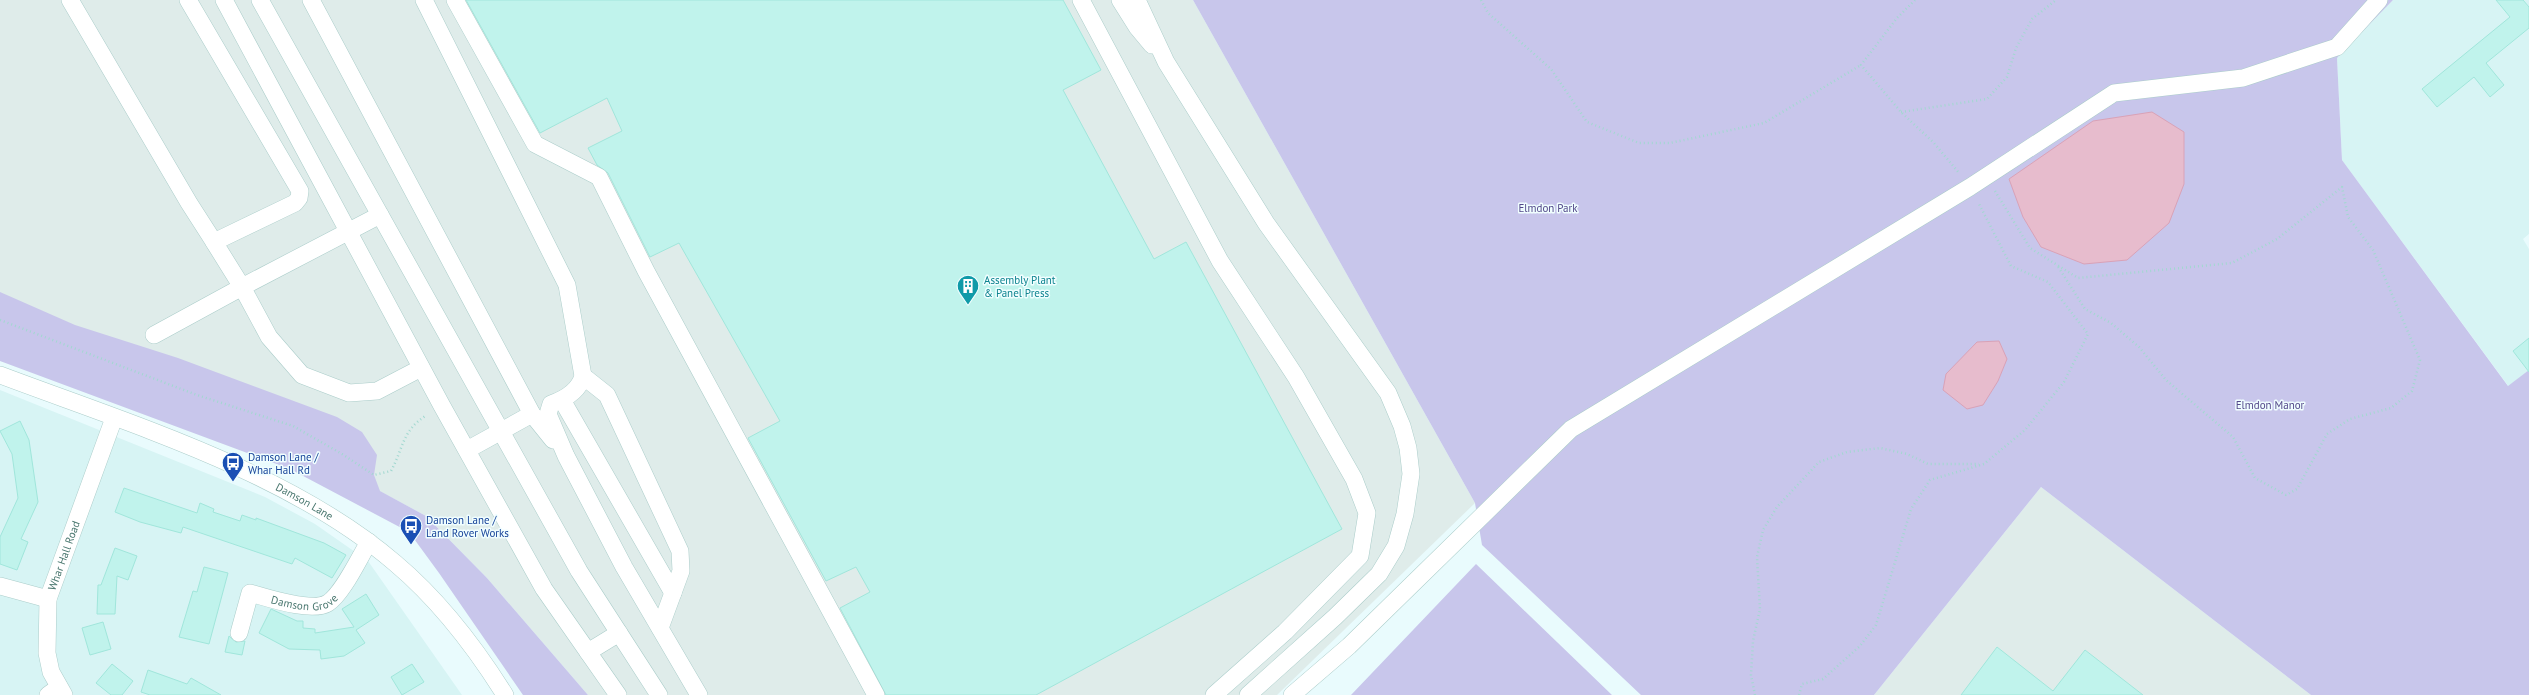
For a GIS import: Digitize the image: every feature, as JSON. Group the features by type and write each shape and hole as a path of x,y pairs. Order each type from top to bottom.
{"street":[{"path":"70,0 189,203 242,287 269,337 302,375 349,393 377,391 421,368"},
{"path":"188,0 300,191 299,198 295,203 214,242"},
{"path":"224,0 421,368 544,589 618,695"},
{"path":"260,0 579,571 659,695"},
{"path":"311,0 532,414 566,456"},
{"path":"424,0 567,285 583,376 580,385 562,400 551,404 548,414 566,456 624,567 699,695"},
{"path":"455,0 535,144 599,177 653,285 876,695"},
{"path":"1081,0 1220,261 1296,377 1354,479 1367,513 1360,556 1285,632 1214,695"},
{"path":"1120,0 1137,28 1166,62"},
{"path":"1137,0 1166,62 1266,223 1388,393 1402,426 1408,448 1411,474 1405,514 1396,546 1379,574 1335,617 1248,695"},
{"path":"1292,695 1349,646 1571,428 1970,187 2114,93 2243,78 2337,47 2379,0"},
{"path":"154,335 380,215"},
{"name":"Damson Lane","path":"0,376 114,418 254,477 301,500 369,542 395,563 434,600 477,654 505,695"},
{"path":"583,376 607,395 680,551 681,571 660,628"},
{"path":"562,400 673,592"},
{"path":"467,450 532,414"},
{"name":"Whar Hall Road","path":"57,692 47,653 48,599 114,418"},
{"name":"Damson Grove","path":"239,633 250,593 313,607 328,604 338,594 369,542"},
{"path":"0,586 48,599"},
{"path":"588,652 619,633"}],"path":[{"path":"1481,0 1488,13 1551,69 1587,122 1639,143 1670,143 1764,123 1861,65 1897,18 1915,0"},
{"path":"1900,112 1987,99 2007,77 2016,48 2032,19 2056,0"},
{"path":"1799,695 1802,684 1823,678 1860,646 1876,625 1911,509 1930,480 1984,464 2025,430 2064,382 2088,334 2048,282 2011,266 1970,187 1934,143 1900,112 1861,65"},
{"path":"1986,177 2030,248 2078,278 2232,263 2277,238 2342,187 2348,217 2373,250 2420,360 2412,391 2391,408 2350,419 2327,434 2297,489 2286,495 2255,478 2234,437 2166,380 2139,347 2110,323 2084,309 2057,265"},
{"path":"0,320 198,395 293,426 342,454 374,475 391,471 401,453 405,436 413,424 442,406"},
{"path":"1755,695 1751,675 1753,641 1760,609 1757,557 1763,530 1777,507 1819,462 1847,452 1880,448 1906,454 1928,464 1984,464"}],"shaded area":[{"path":"0,0 1193,0 1475,503 1277,695 588,695 487,578 426,516 279,437 0,342"},
{"path":"2393,0 2529,0 2529,234 2523,239 2529,249 2529,414 2342,160 2337,58"},
{"path":"2152,112 2184,132 2184,184 2169,223 2127,260 2084,264 2041,247 2023,217 2009,179 2093,121"},
{"path":"1999,341 2007,359 1998,381 1983,405 1967,409 1943,390 1946,374 1977,342"},
{"path":"0,390 265,497 315,524 368,561 462,695 0,695"},
{"path":"2041,487 2311,695 1874,695"}],"green space":[{"path":"1193,0 2393,0 2337,58 2342,160 2508,386 2529,370 2529,695 2311,695 2041,487 1874,695 1641,695 1482,545 1475,503"},
{"path":"0,292 75,325 178,358 337,417 362,432 377,455 374,475 380,491 426,516 487,578 588,695 523,695 409,532 290,469 0,361"},
{"path":"1476,564 1612,695 1351,695"}],"building":[{"name":"Assembly Plant & Panel Press","path":"466,0 1063,0 1101,70 1063,90 1154,259 1186,242 1342,529 1036,695 886,695 840,608 870,592 856,567 826,581 748,438 780,421 679,243 650,257 608,173 597,165 588,148 622,131 607,98 540,133"},
{"path":"2496,0 2523,0 2529,7 2529,28 2486,63 2504,85 2490,97 2474,77 2437,107 2422,89 2510,17"},
{"path":"2529,338 2529,372 2513,351"},
{"path":"20,421 29,440 38,502 21,539 28,542 17,570 0,564 0,537 18,498 12,454 0,431"},
{"path":"124,488 197,513 200,503 214,509 213,512 240,521 242,515 256,520 256,518 324,543 346,555 332,578 295,558 292,564 183,527 181,533 140,522 115,512"},
{"path":"115,548 137,556 128,580 117,576 115,614 97,614 98,585 101,585"},
{"path":"204,567 228,573 209,644 179,637 193,591 197,592"},
{"path":"366,594 379,615 356,630 365,643 344,656 321,659 320,650 289,649 259,633 271,609 297,621 303,621 303,628 315,629 315,633 354,627 342,609"},
{"path":"103,622 111,649 90,655 82,628"},
{"path":"229,636 236,642 245,641 242,655 225,652"},
{"path":"1997,647 2053,691 2085,650 2143,695 1961,695"},
{"path":"112,664 133,681 122,695 111,695 96,683"},
{"path":"412,664 424,682 402,695 391,677"},
{"path":"148,670 187,684 191,678 221,695 150,695 141,692"}],"place":[{"name":"Assembly Plant & Panel Press","path":"968,306"},
{"name":"Damson Lane / Whar Hall Rd","path":"233,482"},
{"name":"Damson Lane / Land Rover Works","path":"411,546"}],"park label":[{"name":"Elmdon Park","path":"1548,208"},
{"name":"Elmdon Manor","path":"2270,405"}]}
